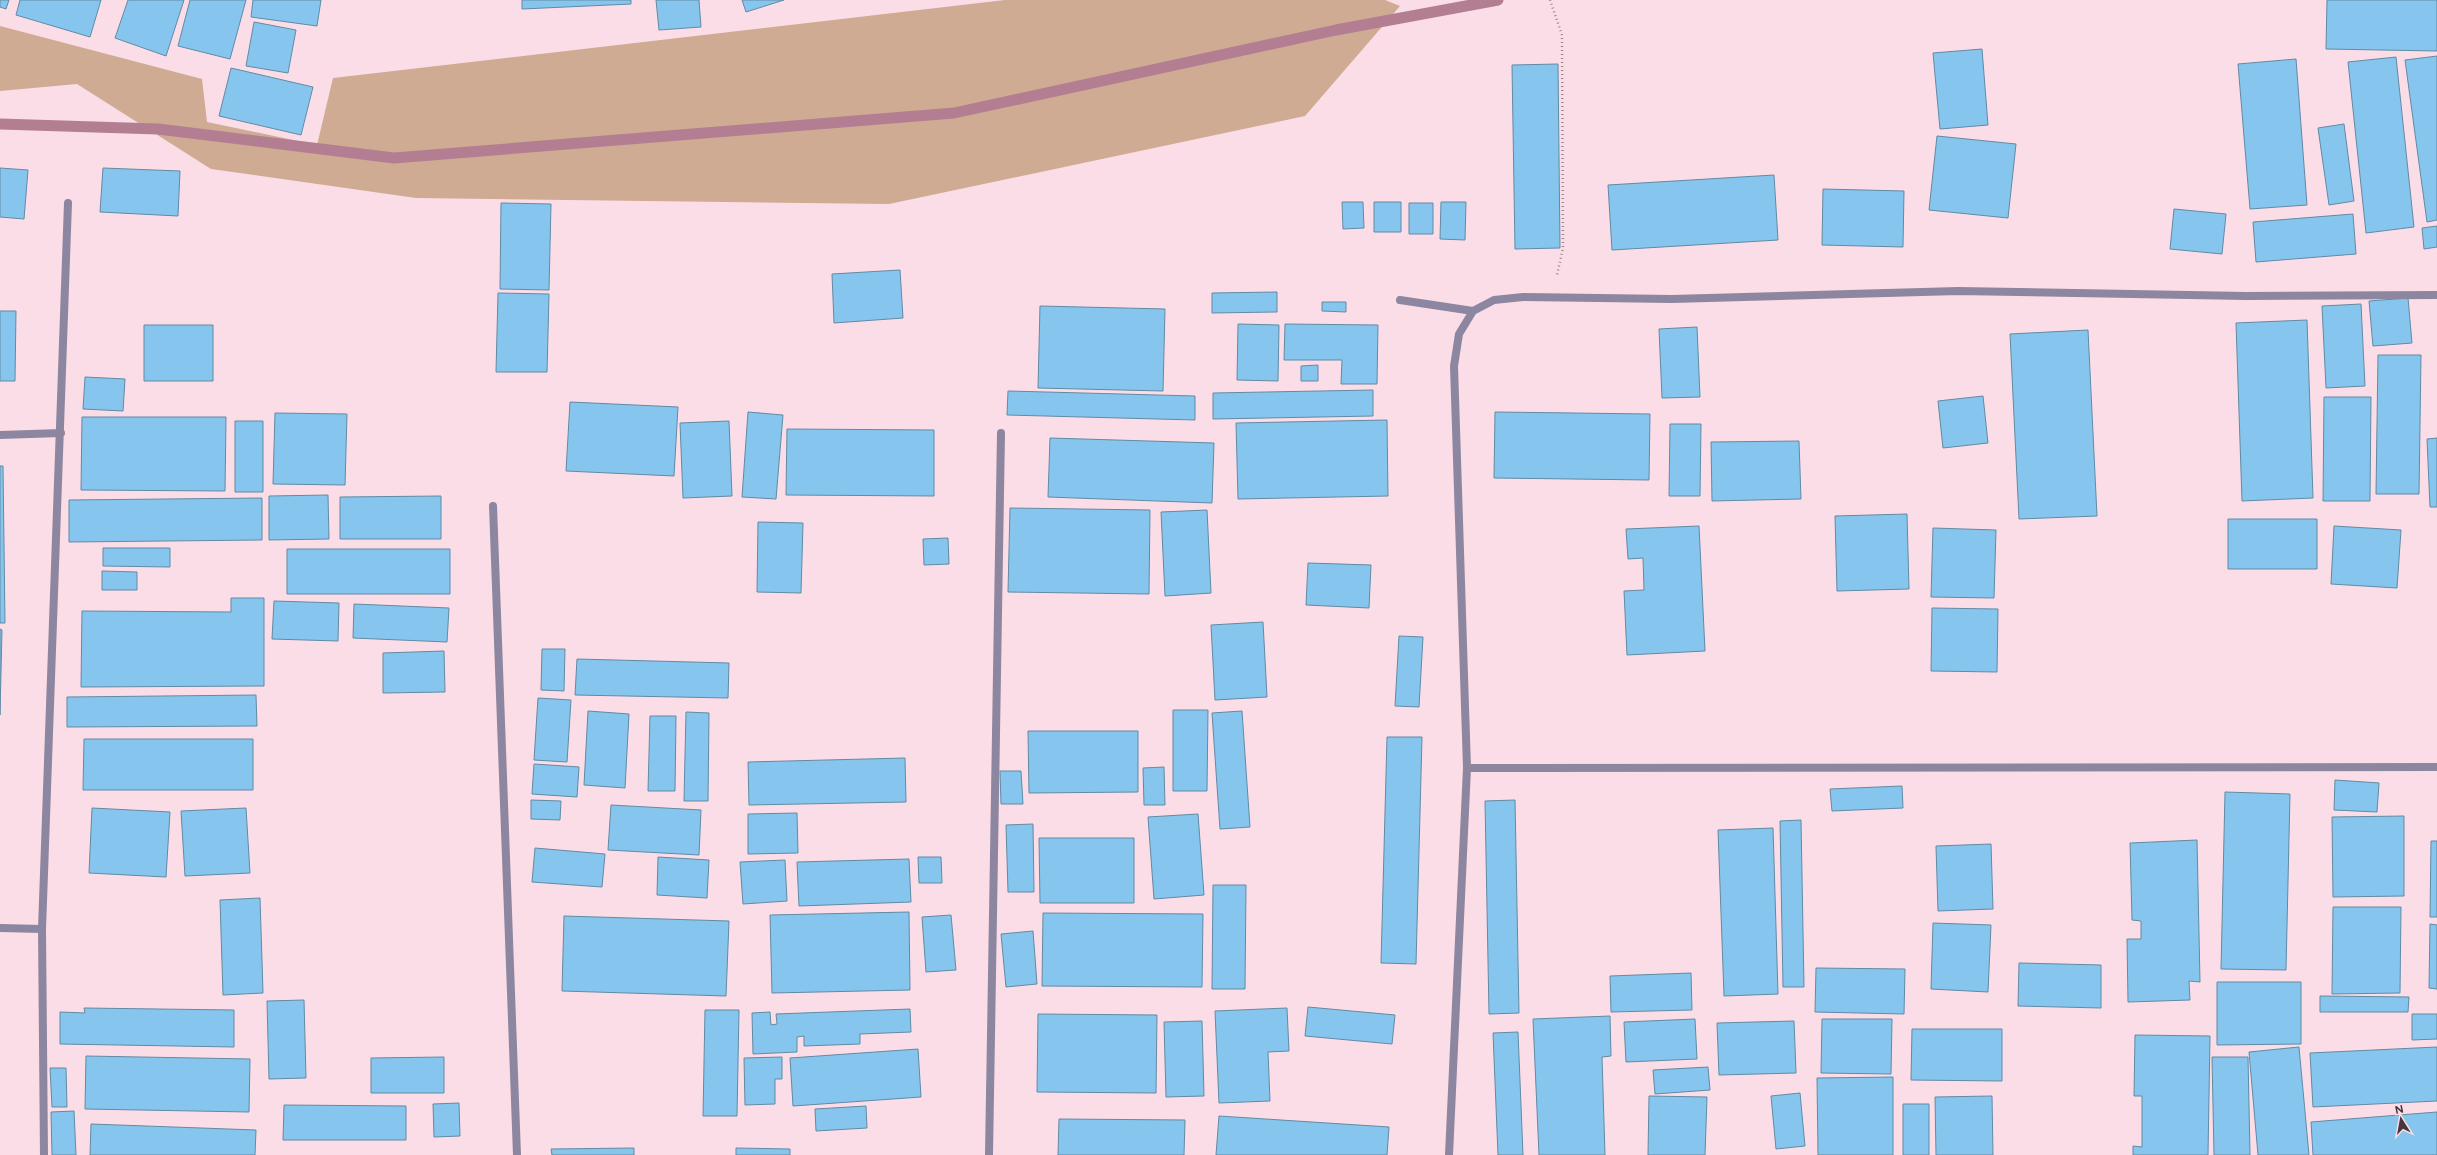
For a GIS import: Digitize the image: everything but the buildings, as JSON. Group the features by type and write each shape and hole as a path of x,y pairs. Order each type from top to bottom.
{"street":[{"path":"44,1155 42,929 61,433 68,203"},
{"path":"1449,1155 1467,768 1454,366 1459,334 1473,311 1494,300 1523,297 1672,299 1958,291 2246,296 2437,295"},
{"path":"1400,300 1473,311"},
{"path":"0,436 61,433"},
{"path":"989,1155 1001,433"},
{"path":"494,506 517,1155"},
{"path":"1467,768 2437,767"},
{"path":"0,928 42,929"}],"path":[{"path":"1550,0 1562,35 1563,248 1552,298"}],"shaded area":[{"path":"1005,0 1385,0 1400,6 1305,116 889,204 416,198 211,169 77,84 0,91 0,26 202,79 207,122 317,145 333,78"}],"waterway":[{"path":"0,124 158,129 394,158 954,113 1336,30 1498,0"}]}
